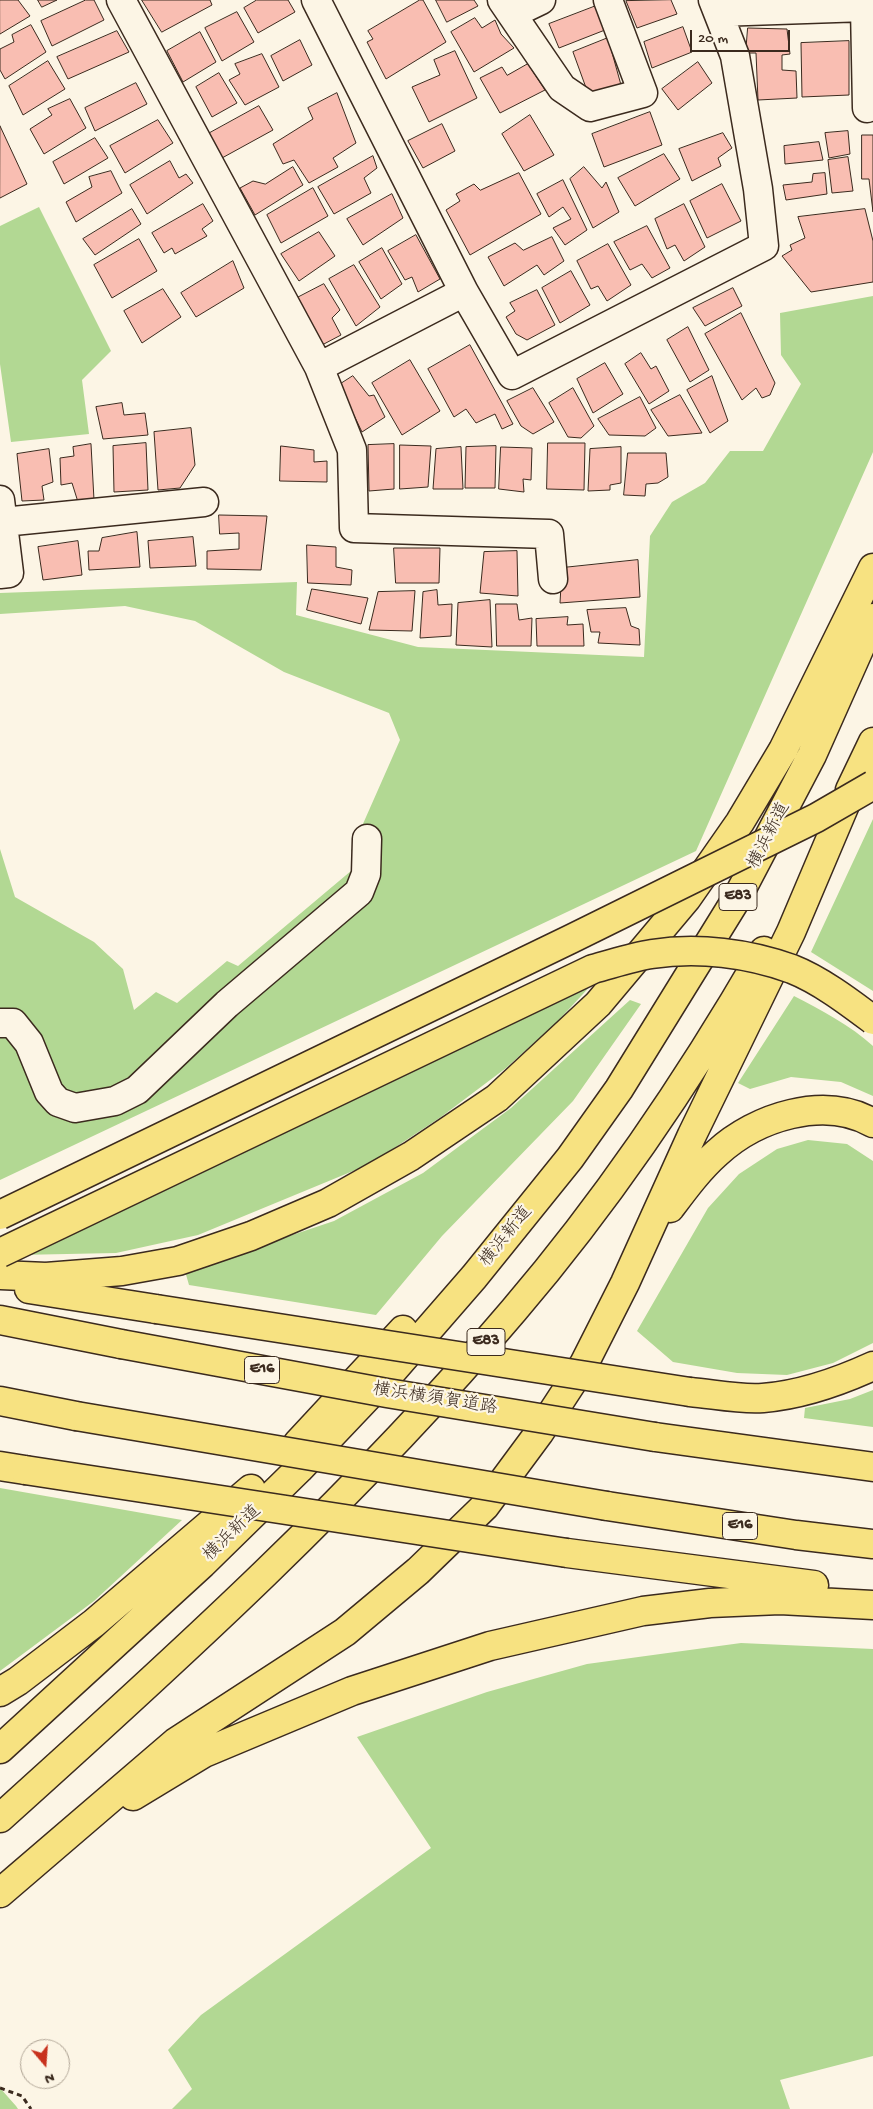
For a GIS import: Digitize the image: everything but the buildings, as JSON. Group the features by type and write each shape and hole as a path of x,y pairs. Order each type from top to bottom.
{"highway":[{"path":"0,1275 46,1277 122,1271 178,1261 251,1236 328,1203 411,1156 497,1098 598,1004 687,898 740,822 783,750 873,568"},
{"name":"横浜新道","path":"0,1749 202,1564 299,1469 394,1369 474,1277 570,1158 619,1089 737,898 812,755 873,618"},
{"name":"E83","path":"0,1818 221,1616 347,1492 444,1390 516,1309 596,1207 660,1119 726,1016 865,779 873,742"},
{"path":"0,1215 571,939 816,818 865,779"},
{"path":"0,1894 176,1742 345,1632 418,1571 478,1512 539,1433 584,1364 625,1283 692,1135 865,779"},
{"path":"0,1253 593,969 652,954 699,950 747,957 793,970 842,997 873,1020"},
{"path":"625,1283 665,1215 684,1189 719,1152 739,1137 759,1126 785,1116 810,1111 838,1112 873,1124"},
{"path":"6,1690 94,1623 269,1474 462,1267 570,1158"},
{"path":"0,1284 690,1392 762,1398 812,1389 842,1380 873,1366"},
{"name":"横浜横須賀道路","path":"0,1320 387,1393 655,1436 873,1467"},
{"name":"E16","path":"0,1401 76,1416 608,1506 796,1535 873,1544"},
{"path":"13,1468 567,1553 873,1593"},
{"path":"796,1535 873,1549"},
{"path":"58,1843 204,1753 352,1691 490,1646 643,1611 710,1603 780,1600 873,1605"}],"street":[{"path":"121,0 319,366 352,450 354,528 549,534 553,579"},
{"path":"541,0 507,7 562,88 590,107 643,93 608,0"},
{"path":"324,2 464,292 512,375 764,246 758,189 735,56 715,6 865,7 867,108"},
{"path":"319,366 464,292"},
{"path":"0,574 9,573 1,511 204,502"},
{"path":"0,1023 13,1023 29,1043 49,1092 58,1102 75,1108 116,1102 137,1090 227,1004 359,892 366,874 366,839"}],"path":[{"path":"0,2088 22,2096 32,2109"}],"green space":[{"path":"39,207 111,351 82,380 89,434 11,442 0,364 0,226"},
{"path":"873,296 873,452 696,851 0,1180 0,849 15,897 94,942 123,969 134,1010 156,992 177,1003 227,961 238,966 364,860 351,851 400,740 389,713 284,672 195,621 125,606 0,614 0,593 297,582 296,615 418,647 644,657 650,536 672,502 705,483 730,451 763,451 801,384 781,355 780,313"},
{"path":"873,819 873,991 811,952"},
{"path":"596,980 556,1023 506,1068 441,1117 370,1164 198,1235 116,1253 18,1255"},
{"path":"794,996 825,1012 873,1046 873,1096 841,1082 791,1077 750,1089 738,1083"},
{"path":"630,1000 641,1004 573,1101 442,1236 376,1315 189,1285 185,1271 334,1221 423,1173 511,1108"},
{"path":"808,1140 847,1144 873,1161 873,1343 833,1363 787,1375 737,1373 673,1362 637,1331 708,1208 739,1174 777,1149"},
{"path":"873,1390 873,1427 804,1418 805,1408 850,1399"},
{"path":"0,1488 182,1520 94,1601 0,1671"},
{"path":"741,1643 873,1649 873,2056 780,2080 790,2109 172,2109 192,2089 168,2050 201,2015 431,1848 357,1737 487,1692 587,1664"},
{"path":"0,2088 16,2106 18,2109 0,2109"}]}
